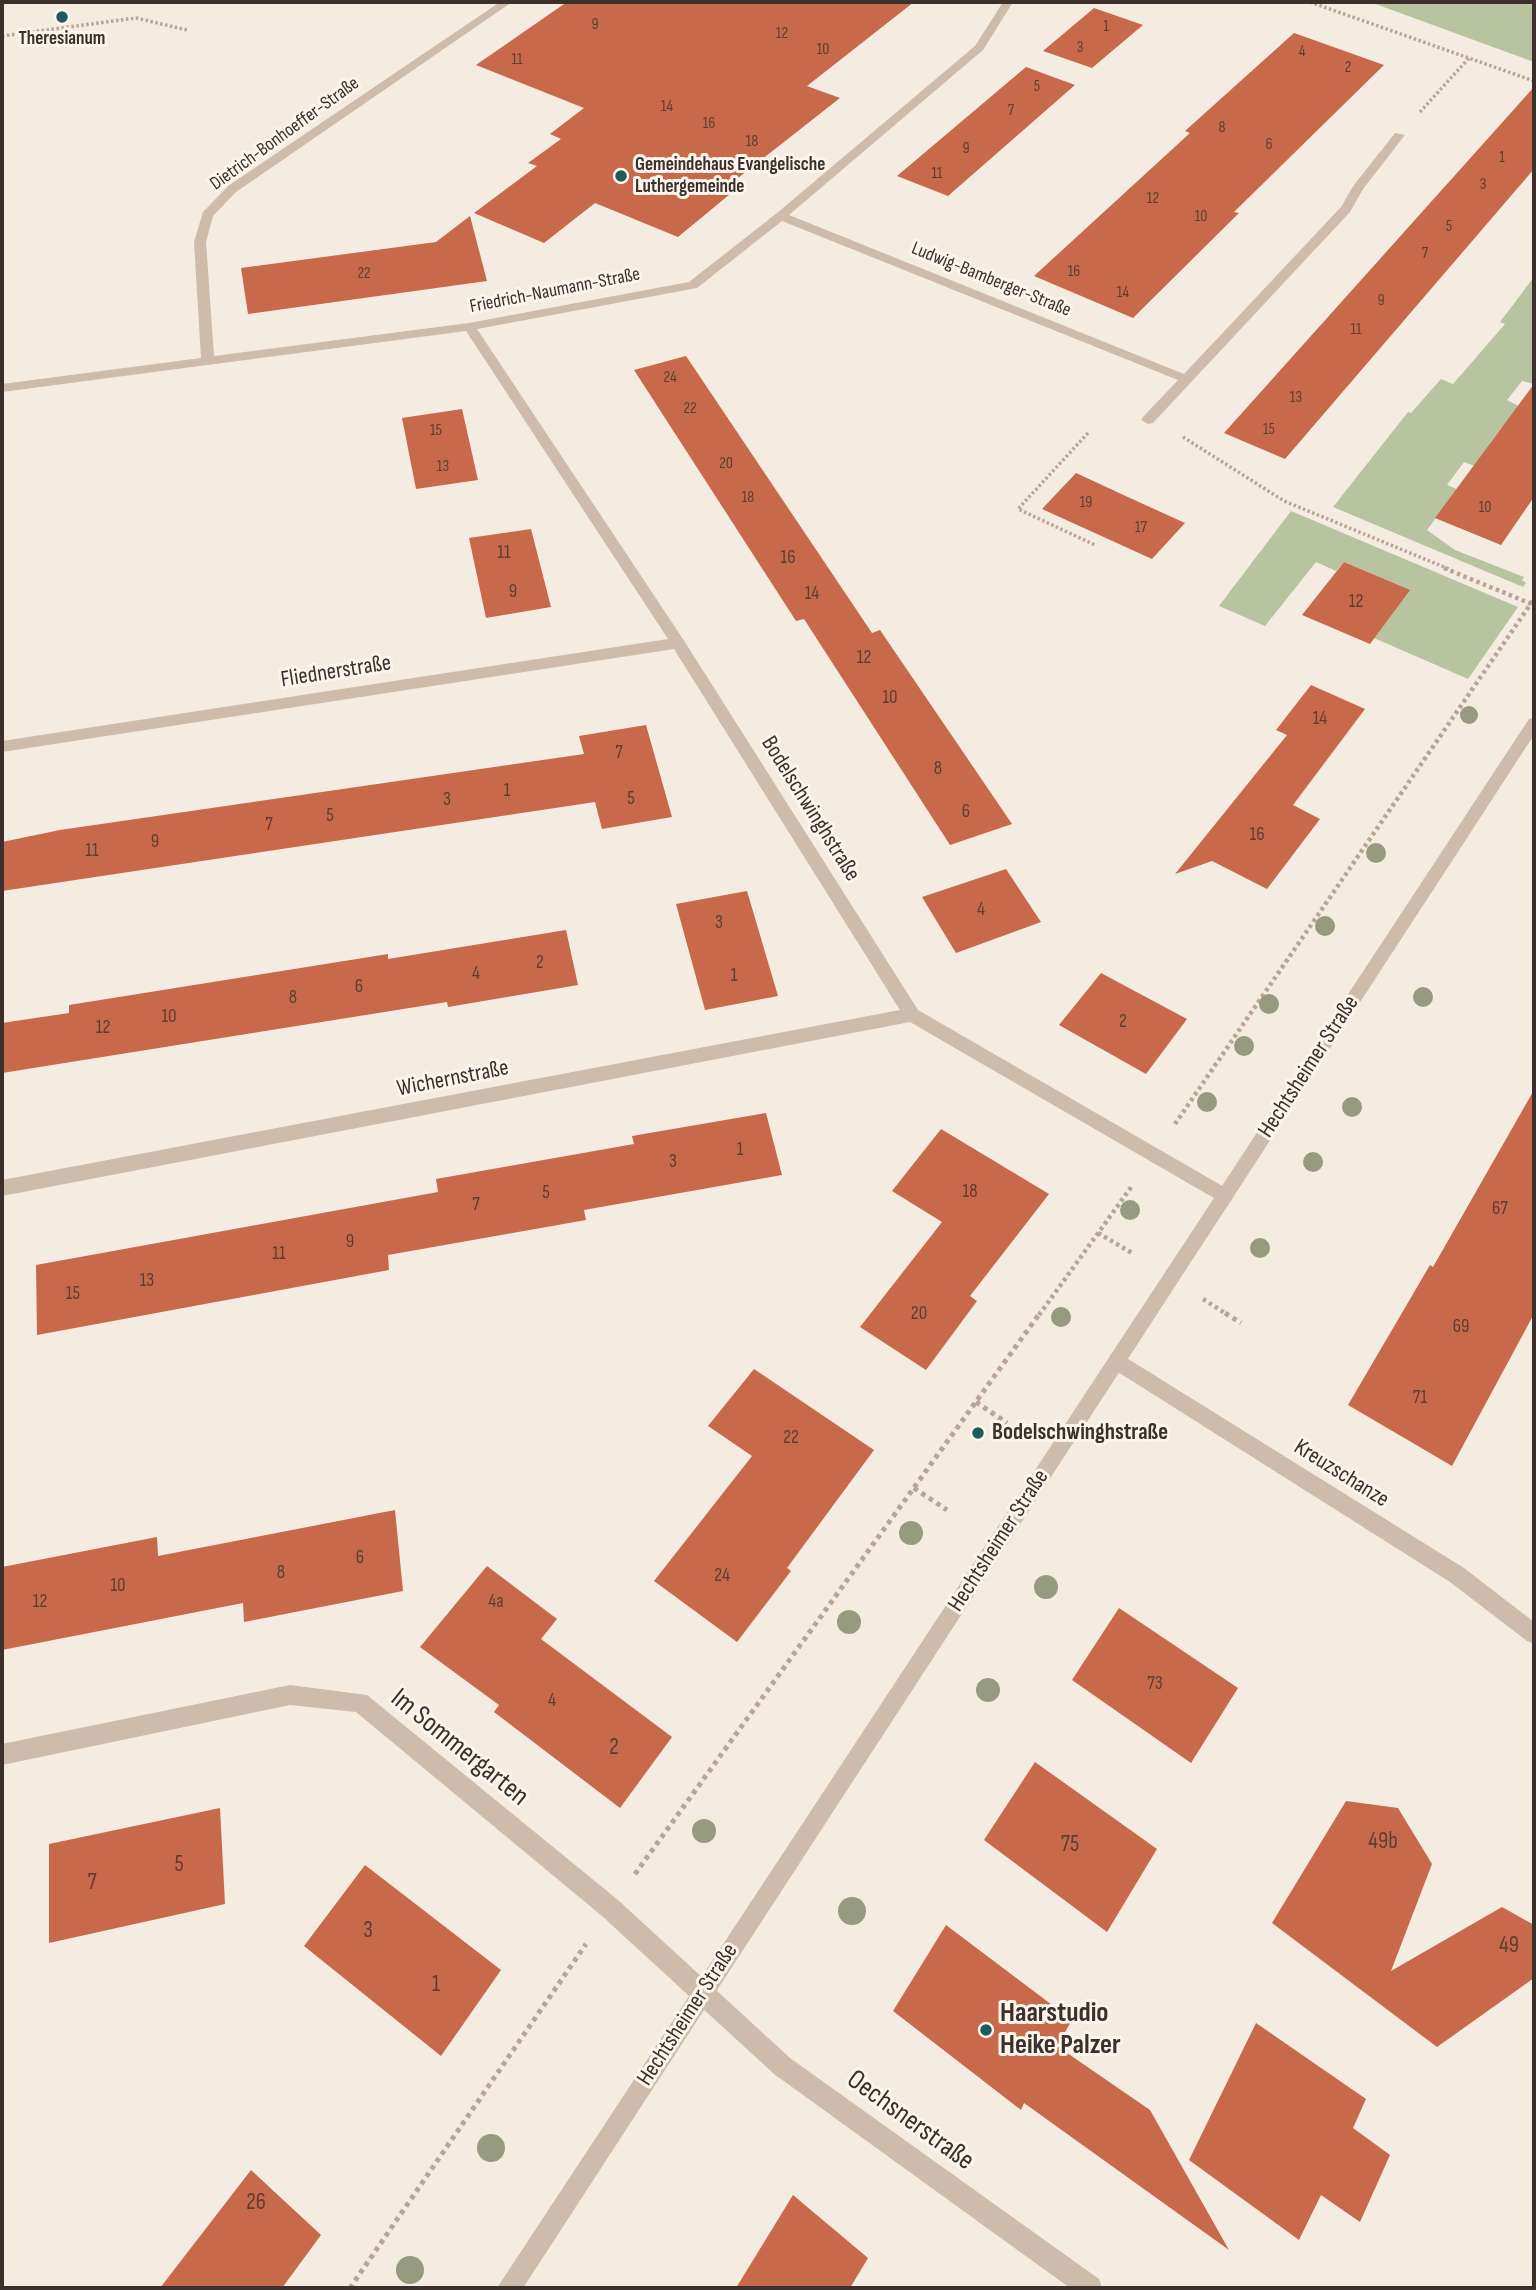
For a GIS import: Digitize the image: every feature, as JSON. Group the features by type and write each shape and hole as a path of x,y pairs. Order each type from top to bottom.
{"street":[{"name":"Dietrich-Bonhoeffer-Straße","path":"208,360 200,242 207,215 232,189 507,2"},
{"name":"Friedrich-Naumann-Straße","path":"2,388 470,327 693,285 781,216 979,48 1008,2"},
{"path":"1148,420 1346,209 1358,188 1399,135"},
{"name":"Ludwig-Bamberger-Straße","path":"781,216 1186,379"},
{"name":"Bodelschwinghstraße","path":"470,327 678,643 912,1015 1225,1196"},
{"name":"Fliednerstraße","path":"2,747 678,643"},
{"name":"Hechtsheimer Straße","path":"509,2288 1534,723"},
{"name":"Wichernstraße","path":"2,1188 912,1015"},
{"name":"Kreuzschanze","path":"1117,1361 1457,1575 1534,1634"},
{"name":"Im Sommergarten","path":"2,1755 290,1695 360,1702 610,1908 702,1995"},
{"name":"Oechsnerstraße","path":"702,1995 782,2066 1090,2288"}],"path":[{"path":"1310,2 1534,81"},
{"path":"2,36 136,18 187,30"},
{"path":"1414,118 1469,58"},
{"path":"350,2288 610,1908 1154,1156 1533,603 1284,500 1174,431"},
{"path":"1088,433 1018,509 1095,545"},
{"path":"1098,1233 1132,1253"},
{"path":"1199,1297 1241,1323"},
{"path":"976,1402 1007,1423"},
{"path":"914,1488 947,1510"}],"green space":[{"path":"1370,2 1534,2 1534,62"},
{"path":"1534,277 1534,384 1522,381 1507,400 1519,406 1490,443 1534,461 1534,494 1508,484 1511,480 1464,462 1447,485 1457,489 1427,530 1455,550 1524,577 1522,580 1526,583 1523,587 1333,507 1408,412 1411,413 1441,379 1453,384 1505,324 1500,322"},
{"path":"1291,511 1518,607 1468,679 1374,638 1409,590 1344,562 1336,571 1316,562 1265,626 1219,606"}],"building":[{"path":"567,2 914,2 807,86 840,98 733,182 741,185 678,237 595,203 544,243 474,213 537,166 528,163 561,139 550,134 584,108 476,65"},
{"path":"1094,8 1143,25 1092,68 1043,51"},
{"path":"1294,33 1384,65 1234,212 1239,213 1133,318 1034,276 1190,133 1185,131"},
{"path":"1026,67 1075,85 948,196 897,176"},
{"path":"1534,87 1534,169 1285,459 1224,433"},
{"path":"470,216 487,281 248,314 241,268 436,242"},
{"path":"686,356 872,633 880,630 1012,824 950,845 804,619 796,621 634,370"},
{"path":"1534,384 1534,497 1501,545 1435,518"},
{"path":"462,409 478,480 416,489 402,418"},
{"path":"1076,473 1185,523 1152,559 1042,509"},
{"path":"531,529 551,607 486,618 469,538"},
{"path":"1344,562 1410,590 1370,644 1302,615"},
{"path":"1311,685 1365,709 1293,805 1320,819 1267,889 1212,861 1175,874 1287,735 1276,730"},
{"path":"646,725 672,817 602,829 595,802 2,891 2,842 60,830 584,754 579,736"},
{"path":"1006,869 1041,922 956,953 922,897"},
{"path":"747,891 778,996 705,1010 676,904"},
{"path":"566,930 578,985 448,1007 447,1002 2,1073 2,1023 69,1013 69,1005 388,954 388,959"},
{"path":"1101,973 1187,1019 1146,1074 1059,1025"},
{"path":"1534,1090 1534,1314 1452,1466 1348,1405 1430,1265 1433,1267"},
{"path":"766,1113 782,1175 584,1210 586,1220 388,1255 389,1270 37,1335 36,1265 438,1192 436,1179 634,1144 632,1136"},
{"path":"941,1129 1049,1194 970,1296 977,1301 926,1370 860,1327 942,1222 892,1191"},
{"path":"754,1369 874,1450 787,1568 791,1571 737,1642 654,1581 752,1456 708,1426"},
{"path":"395,1510 403,1591 244,1622 243,1603 2,1650 2,1567 157,1537 158,1556"},
{"path":"487,1566 557,1619 541,1639 672,1737 620,1808 494,1712 499,1705 420,1647"},
{"path":"1119,1608 1238,1688 1191,1763 1072,1680"},
{"path":"1035,1762 1157,1849 1107,1932 984,1840"},
{"path":"1346,1801 1398,1808 1432,1864 1391,1971 1502,1907 1534,1925 1534,1978 1437,2047 1272,1923"},
{"path":"220,1808 225,1904 49,1943 49,1844"},
{"path":"365,1865 501,1970 441,2056 304,1946"},
{"path":"946,1925 1072,2020 1057,2046 1150,2110 1229,2250 1024,2103 1021,2110 893,2011"},
{"path":"1256,2023 1366,2099 1353,2128 1390,2155 1360,2222 1321,2195 1299,2240 1189,2160"},
{"path":"251,2170 321,2235 282,2288 160,2288"},
{"path":"793,2195 868,2258 850,2288 736,2288"}],"place":[{"name":"Theresianum","path":"62,17"},
{"name":"Gemeindehaus Evangelische Luthergemeinde","path":"621,176"},
{"name":"Bodelschwinghstraße","path":"978,1433"},
{"name":"Haarstudio Heike Palzer","path":"986,2030"}]}
